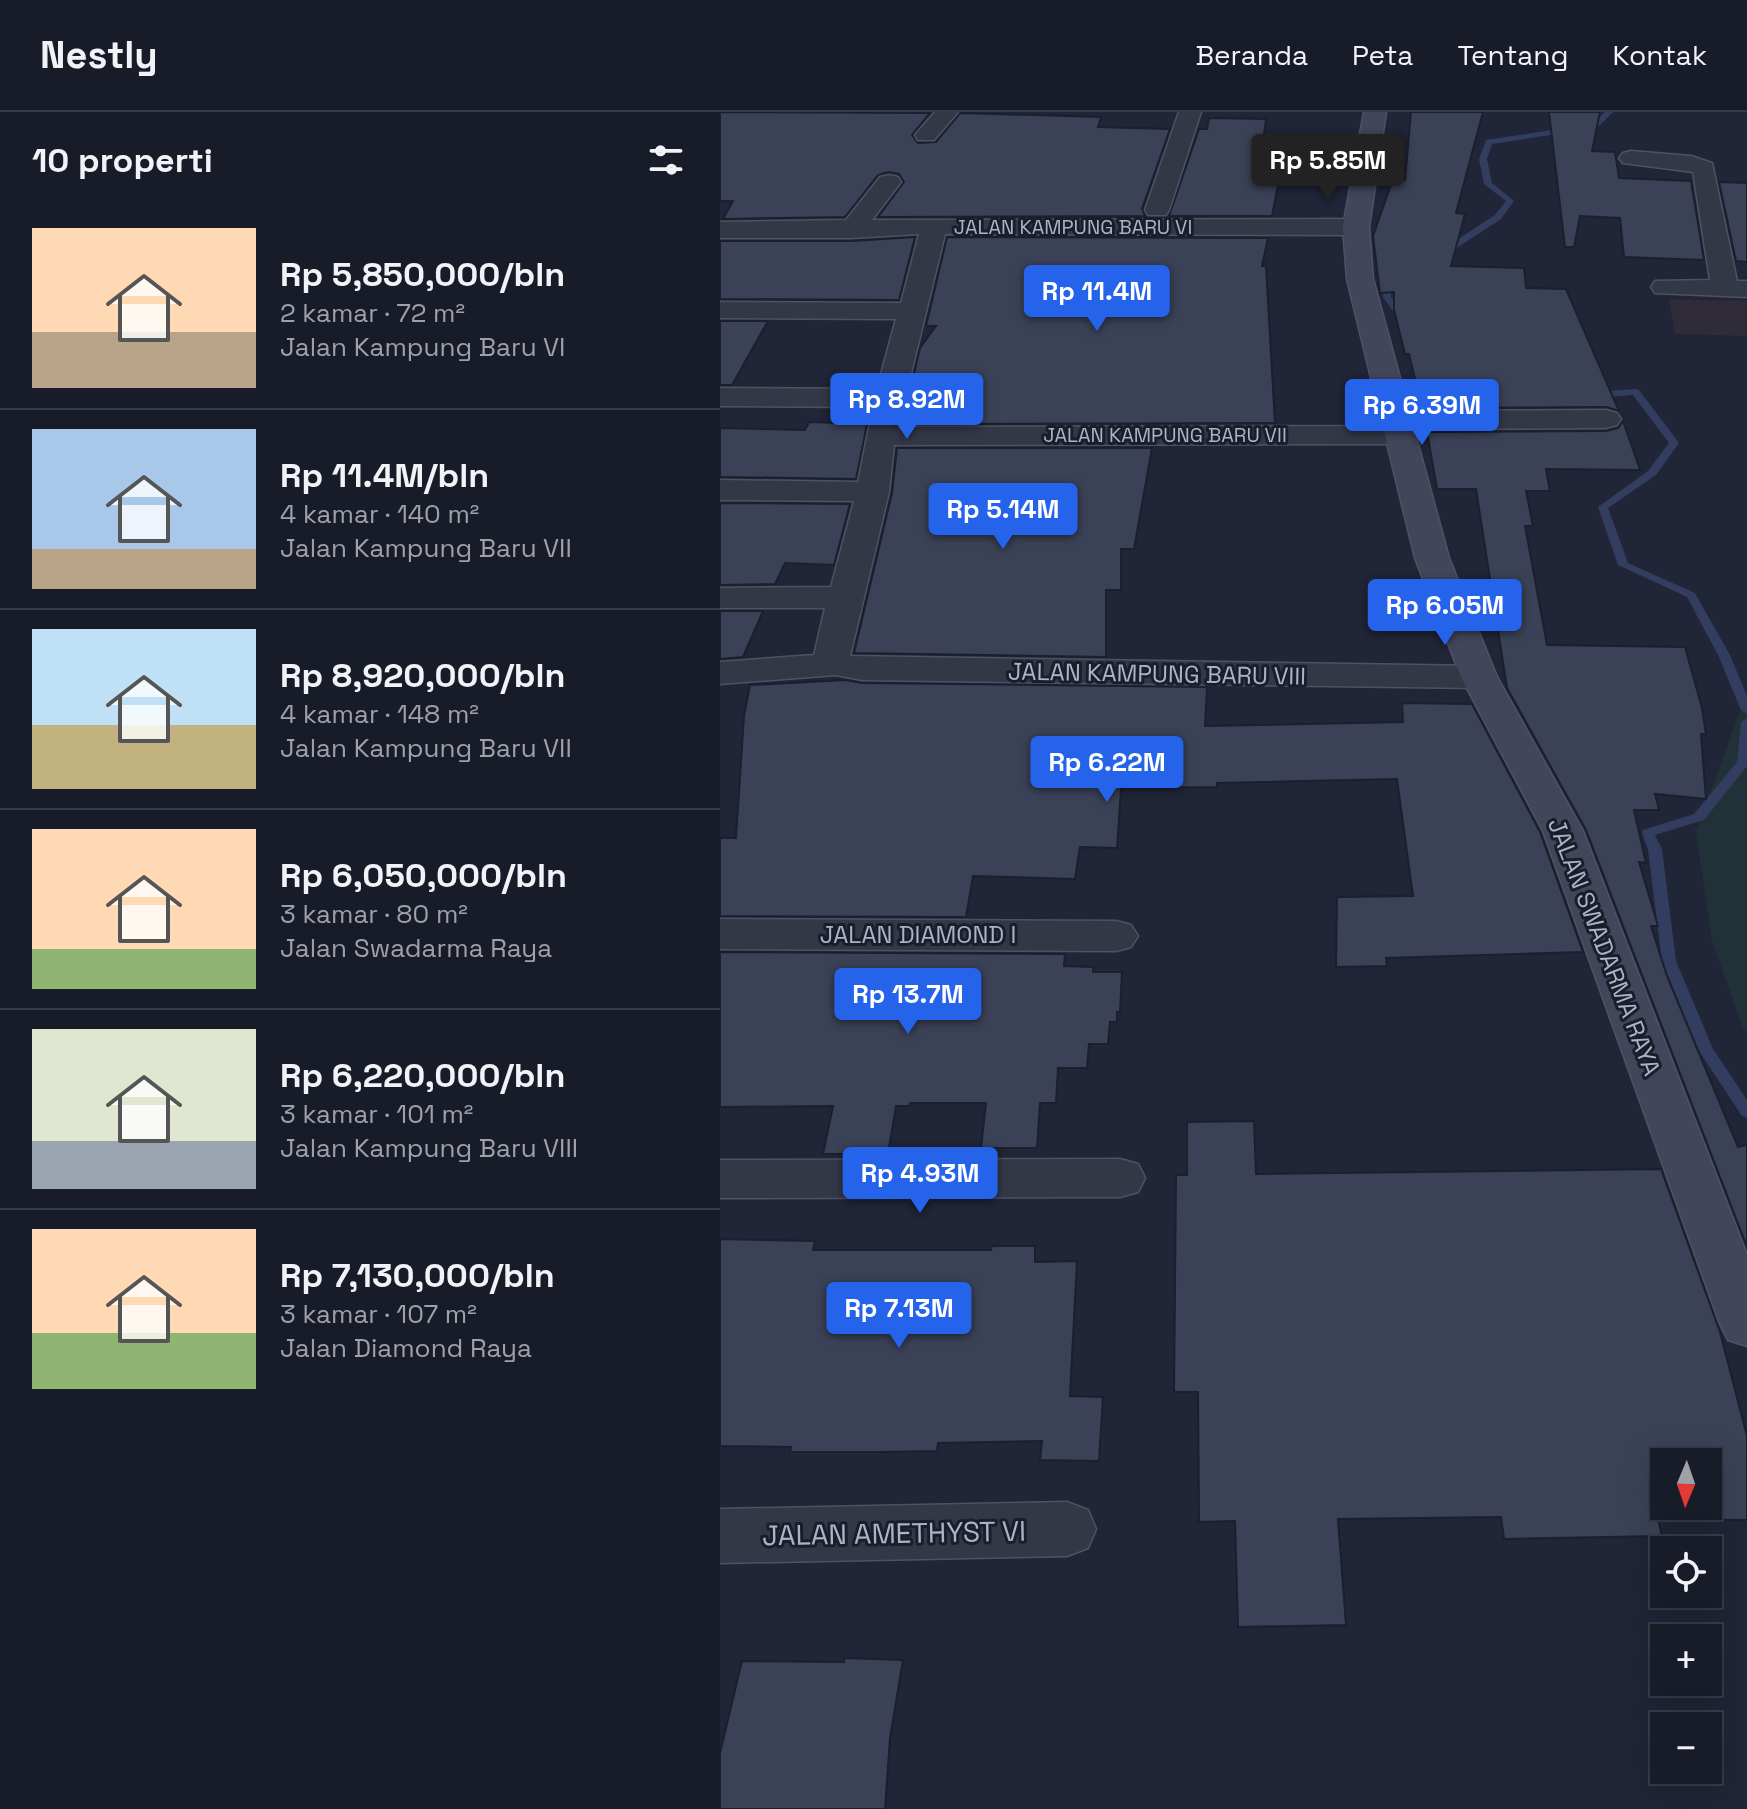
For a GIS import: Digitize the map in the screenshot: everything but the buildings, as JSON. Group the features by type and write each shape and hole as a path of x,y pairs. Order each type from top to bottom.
{"main road":[{"name":"JALAN SWADARMA RAYA","path":"1375,112 1356,227 1360,279 1432,558 1479,677 1563,831 1747,1324"}],"street":[{"path":"926,135 947,112"},
{"path":"1157,210 1190,112"},
{"path":"1631,158 1691,163 1704,168 1736,289 1664,287"},
{"path":"851,230 889,182"},
{"name":"JALAN KAMPUNG BARU VI","path":"720,230 851,230 934,226 1356,227"},
{"name":"JALAN KAMPUNG BARU VI","path":"836,664 832,659 832,649 873,492 880,436 934,226"},
{"path":"720,310 913,311"},
{"path":"720,397 891,398"},
{"name":"JALAN KAMPUNG BARU VII","path":"880,436 1400,427 1606,419"},
{"path":"720,490 873,492"},
{"path":"720,598 846,597"},
{"name":"JALAN KAMPUNG BARU VIII","path":"720,673 836,664 862,669 1479,677"},
{"name":"JALAN DIAMOND I","path":"720,934 1116,936"},
{"path":"720,1179 1120,1178"},
{"name":"JALAN AMETHYST VI","path":"720,1536 1067,1529"}],"shaded area":[{"path":"1669,299 1747,301 1747,336 1675,334"},
{"path":"1747,691 1747,1033 1712,940 1696,833"}],"waterway":[{"path":"1443,253 1498,217 1510,201 1488,184 1483,159 1489,142 1594,126 1609,112"},
{"path":"1393,280 1387,283 1387,297 1405,322"},
{"path":"1594,395 1636,392 1674,443 1652,473 1603,507 1623,565 1691,595 1724,655 1747,710"},
{"path":"1747,722 1743,763 1699,817 1648,833 1655,849 1669,961 1706,1051 1747,1112"}]}
